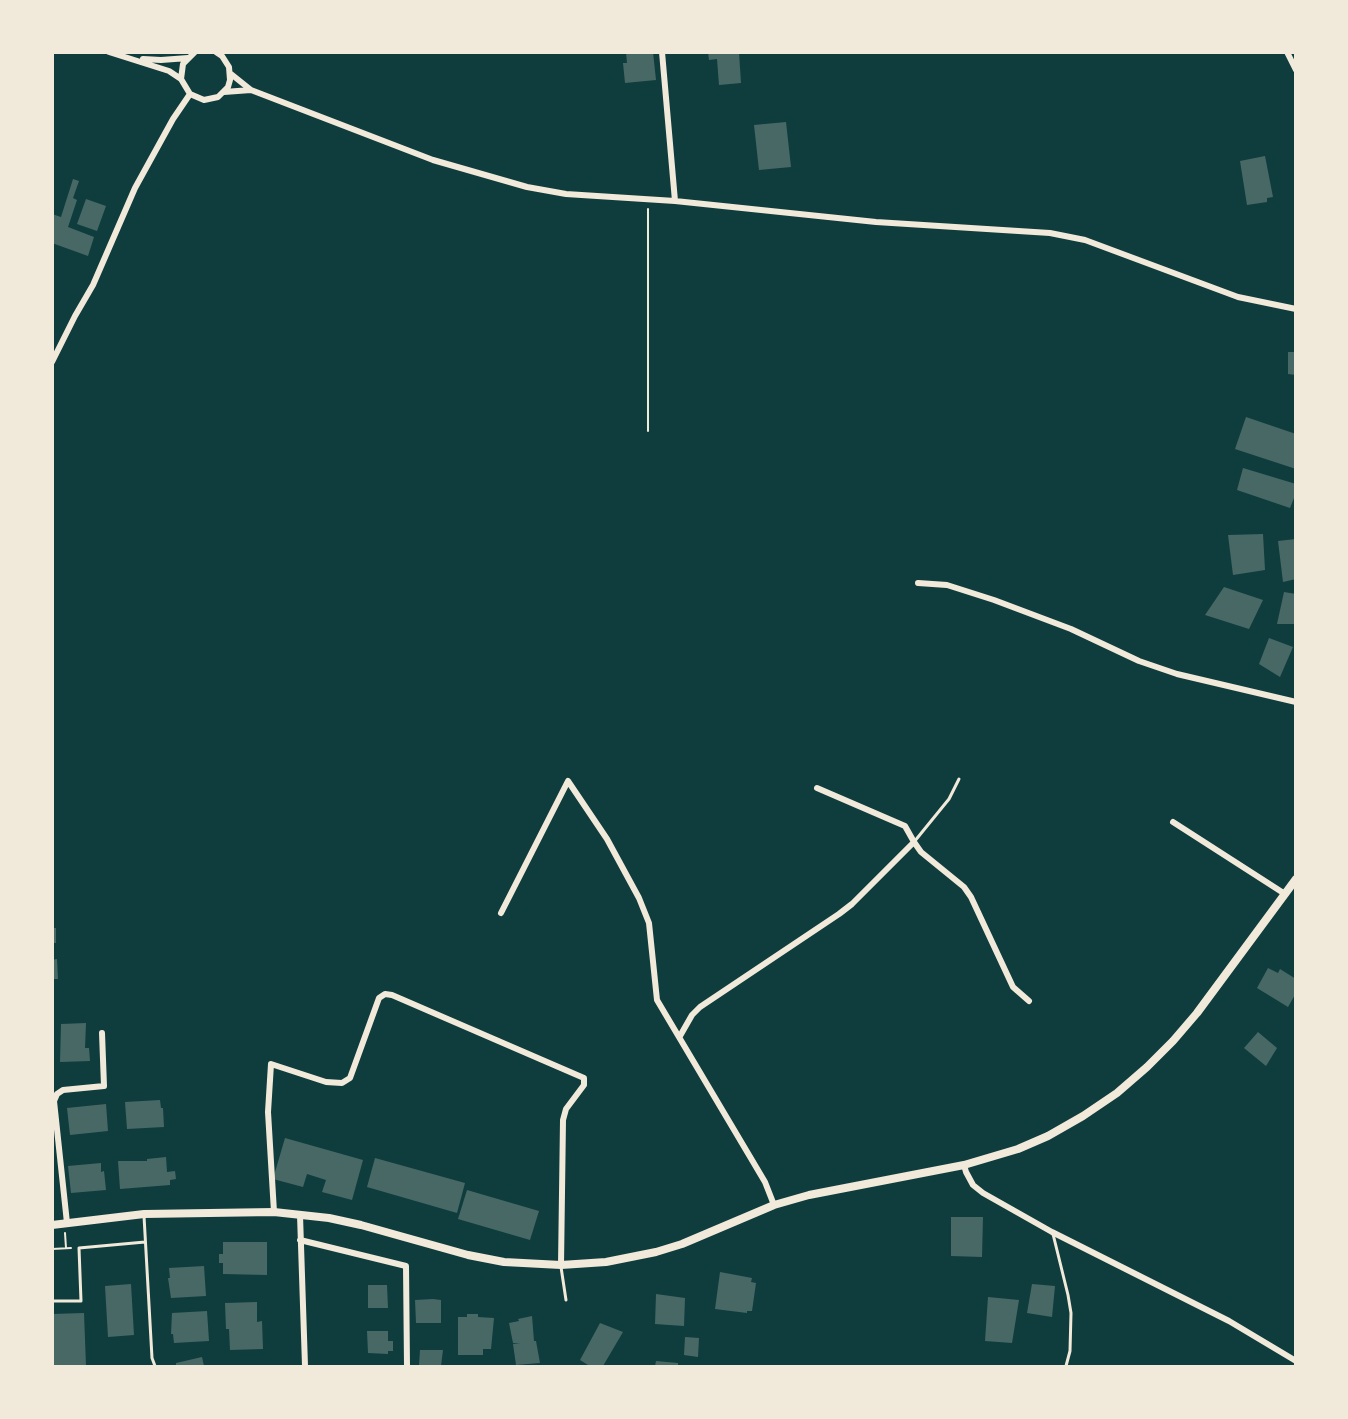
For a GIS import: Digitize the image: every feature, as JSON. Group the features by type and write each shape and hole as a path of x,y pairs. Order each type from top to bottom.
{"street":[{"path":"109,52 169,71 181,80 190,94 204,100 224,92 228,87 231,74"},
{"path":"181,80 183,64 195,52"},
{"path":"216,52 226,61 231,74 251,90 432,160 479,174 566,194 675,201 876,222 1050,233 1085,240 1238,297 1296,309"},
{"path":"662,52 675,201"},
{"path":"1287,52 1296,70"},
{"path":"134,59 188,58"},
{"path":"224,92 251,90"},
{"path":"52,362 93,285 135,188 173,119 190,94"},
{"path":"918,583 947,585 994,600 1071,629 1139,661 1177,674 1296,702"},
{"path":"501,913 568,781 607,839 639,898 649,923 657,1000 765,1182 774,1205"},
{"path":"817,788 905,826 921,852 964,887 971,897 1013,987 1029,1001"},
{"path":"1173,822 1285,894"},
{"path":"680,1036 692,1015 700,1007 852,904 914,842"},
{"path":"52,1225 144,1214 274,1212 361,1225 468,1255 504,1262 561,1265 606,1262 656,1252 774,1205 840,1188 964,1165 1018,1149 1048,1136 1083,1116 1117,1093 1148,1067 1197,1013 1296,879"},
{"path":"274,1212 269,1124 271,1064 326,1082 342,1083 350,1078 379,998 385,994 392,995 584,1078 586,1082 566,1109 562,1120 561,1265"},
{"path":"65,1223 54,1101 57,1094 63,1090 104,1086 102,1033"},
{"path":"964,1165 973,1185 983,1193 1052,1232 1229,1321 1296,1361"},
{"path":"300,1215 305,1366"},
{"path":"300,1240 406,1266 407,1366"}],"lane":[{"path":"914,842 948,799 959,779"},
{"path":"144,1214 152,1358 155,1366"},
{"path":"1052,1232 1071,1313 1070,1351 1066,1366"},
{"path":"52,1301 81,1301 79,1248 145,1242"},
{"path":"561,1265 566,1300"}],"path":[{"path":"648,199 648,431"},
{"path":"65,1223 66,1248"},
{"path":"52,1250 79,1248"}],"building":[{"path":"626,52 653,52 656,80 625,83 623,63 627,63"},
{"path":"708,52 739,52 741,83 719,85 717,59 709,60"},
{"path":"786,122 791,167 759,170 754,125"},
{"path":"1265,156 1273,197 1267,198 1267,202 1247,205 1240,161"},
{"path":"73,179 79,181 73,198 77,200 68,227 94,237 88,256 52,243 52,214 61,217"},
{"path":"86,199 106,206 97,231 77,224"},
{"path":"1288,352 1296,352 1296,375 1288,374"},
{"path":"1246,417 1296,434 1296,469 1235,449"},
{"path":"1243,468 1296,484 1296,493 1290,508 1237,490"},
{"path":"1263,534 1265,570 1233,575 1228,535"},
{"path":"1296,539 1296,579 1283,582 1278,541"},
{"path":"1224,587 1263,600 1249,629 1205,615"},
{"path":"1284,592 1296,594 1296,624 1277,624"},
{"path":"1269,638 1293,647 1280,677 1259,664"},
{"path":"52,928 56,928 56,943 52,943"},
{"path":"57,959 58,979 52,979 52,960"},
{"path":"1268,968 1278,973 1280,969 1296,979 1296,993 1288,1007 1257,988"},
{"path":"86,1023 85,1048 89,1048 90,1061 60,1062 61,1024"},
{"path":"1258,1032 1277,1048 1266,1066 1244,1048"},
{"path":"160,1100 164,1127 127,1129 125,1102"},
{"path":"106,1104 108,1131 70,1135 67,1108"},
{"path":"285,1138 363,1160 352,1200 322,1192 326,1180 307,1174 303,1187 273,1179"},
{"path":"166,1157 167,1172 175,1171 176,1179 170,1180 170,1185 120,1189 118,1161 147,1161 147,1159"},
{"path":"375,1158 465,1183 457,1213 367,1187"},
{"path":"101,1163 106,1190 71,1193 68,1166"},
{"path":"467,1190 539,1211 530,1240 458,1219"},
{"path":"951,1217 983,1217 982,1257 951,1256"},
{"path":"223,1242 267,1242 267,1275 223,1274 223,1263 219,1263 219,1254 223,1254"},
{"path":"204,1266 206,1296 171,1298 169,1268"},
{"path":"720,1272 752,1278 751,1282 756,1283 752,1311 747,1311 747,1313 715,1309"},
{"path":"131,1284 134,1335 108,1337 105,1286"},
{"path":"1032,1284 1055,1286 1052,1317 1027,1313"},
{"path":"368,1285 387,1285 388,1308 368,1308"},
{"path":"656,1294 685,1298 684,1326 655,1324"},
{"path":"988,1297 1019,1300 1012,1343 985,1341"},
{"path":"415,1300 441,1300 441,1323 416,1323"},
{"path":"257,1302 257,1322 262,1321 263,1349 230,1350 225,1303"},
{"path":"207,1311 209,1341 174,1343 173,1334 171,1334 172,1313"},
{"path":"84,1313 86,1366 52,1366 52,1314"},
{"path":"467,1314 494,1318 491,1349 483,1349 483,1355 458,1355 458,1317 467,1317"},
{"path":"532,1316 534,1341 536,1341 540,1363 516,1365 513,1344 520,1343 513,1343 509,1323"},
{"path":"600,1323 623,1332 603,1366 587,1366 580,1360"},
{"path":"367,1331 388,1331 388,1341 393,1341 393,1351 388,1351 388,1354 368,1353"},
{"path":"685,1337 699,1338 698,1357 684,1355"},
{"path":"420,1350 443,1350 441,1366 419,1366"},
{"path":"202,1357 204,1366 176,1366 176,1363"},
{"path":"656,1361 678,1363 678,1366 655,1366"}]}
